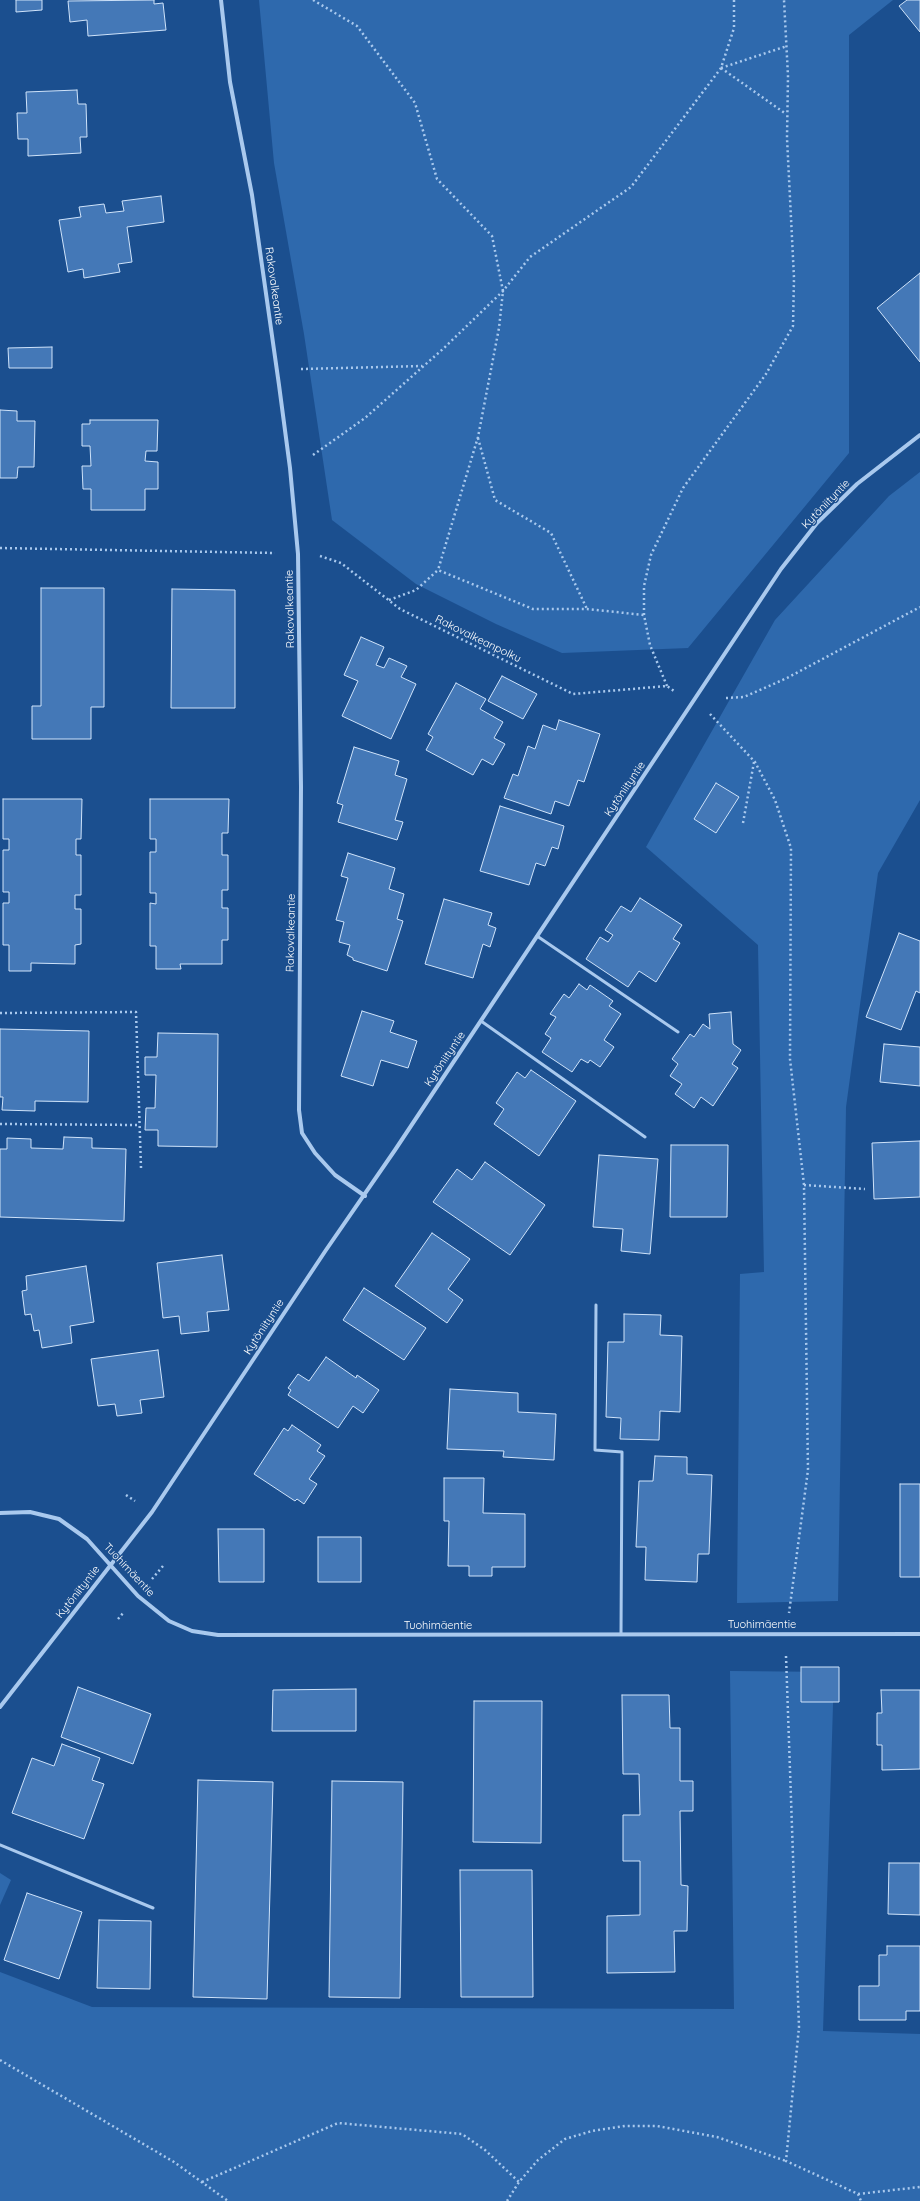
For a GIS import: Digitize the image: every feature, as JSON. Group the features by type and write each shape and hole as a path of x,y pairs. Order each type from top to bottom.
{"street":[{"name":"Rakovalkeantie","path":"221,0 230,82 252,195 280,392 298,554 302,787 299,1110 302,1133 315,1154 335,1175 365,1196"},
{"name":"Kytöniityntie","path":"0,1707 152,1512 326,1250 365,1196 781,569 817,523 856,484 920,436"},
{"name":"Tuohimäentie","path":"0,1513 30,1512 59,1519 87,1539 138,1596 169,1622 192,1631 218,1635 920,1634"}],"lane":[{"path":"538,936 678,1032"},
{"path":"481,1021 645,1137"},
{"path":"596,1305 594,1450 622,1452 620,1634"},
{"path":"0,1845 153,1908"}],"path":[{"path":"313,0 357,26 415,102 437,178 492,236 503,291 499,328 478,437 438,570 416,590 388,600"},
{"path":"313,455 365,418 423,366 503,291 530,257 631,187 721,68 734,28 734,0"},
{"path":"784,0 786,114 794,278 792,326 766,374 683,488 652,555 644,586 644,615 650,645 666,686 692,704 714,715 755,762 775,800 791,848 790,1059 804,1185 808,1470 789,1610"},
{"path":"721,68 786,46"},
{"path":"721,68 786,114"},
{"path":"301,369 423,366"},
{"path":"478,437 495,500 552,533 587,609"},
{"name":"Rakovalkeanpolku","path":"0,548 265,553 325,556 341,563 400,609 573,694 666,686"},
{"path":"438,570 533,609 587,609 644,615"},
{"path":"726,698 744,697 787,678 920,607"},
{"path":"743,823 755,762"},
{"path":"0,1013 136,1012 141,1168"},
{"path":"0,1124 139,1125"},
{"path":"804,1185 865,1189"},
{"path":"786,1634 799,2027 786,2161"},
{"path":"0,2060 174,2162 228,2201"},
{"path":"202,2182 338,2123 462,2134 485,2150 519,2182"},
{"path":"507,2201 519,2182 538,2160 565,2139 592,2131 625,2126 657,2126 717,2137 786,2161 858,2194 920,2187"},
{"path":"858,2194 860,2201"}],"shaded area":[{"path":"259,0 893,0 849,35 849,453 688,648 562,653 496,624 416,584 332,520 304,334 274,163"},
{"path":"920,472 920,800 878,873 846,1107 838,1601 737,1603 740,1274 764,1272 758,945 646,847 775,620 889,496"},
{"path":"730,1671 834,1672 823,2031 920,2034 920,2201 0,2201 0,1972 92,2007 734,2009"},
{"path":"0,1873 11,1880 0,1905"}],"building":[{"path":"16,0 42,0 42,10 16,12"},
{"path":"154,0 154,4 163,3 166,30 88,36 87,20 70,22 68,1"},
{"path":"907,0 920,0 920,32 899,6"},
{"path":"77,90 78,104 86,104 87,137 80,137 81,153 28,156 28,139 18,139 17,113 27,113 26,92"},
{"path":"161,196 164,222 127,227 132,262 118,264 120,272 84,278 83,269 68,272 59,220 81,217 79,207 104,204 106,213 124,211 122,201"},
{"path":"920,273 920,362 877,308"},
{"path":"52,347 52,368 9,368 8,348"},
{"path":"0,410 17,411 17,421 35,421 34,467 18,467 17,478 0,478"},
{"path":"90,420 158,420 157,451 146,451 145,461 158,462 158,489 145,489 145,510 91,510 91,489 83,489 82,466 91,466 90,446 82,446 82,424 90,424"},
{"path":"41,588 104,588 104,707 91,707 91,739 32,739 32,706 41,706"},
{"path":"172,589 235,590 235,708 171,708"},
{"path":"361,637 384,647 376,665 384,668 389,658 407,666 401,677 416,684 391,739 342,716 358,681 344,675"},
{"path":"502,676 537,694 523,719 488,701"},
{"path":"456,683 486,699 480,709 503,722 494,738 505,744 493,765 482,759 473,775 426,750 433,737 428,734"},
{"path":"559,720 600,734 584,782 578,780 569,806 555,801 551,814 504,798 513,774 518,776 528,746 535,749 543,725 556,730"},
{"path":"354,747 399,761 395,775 407,779 395,820 403,822 397,840 338,822 343,805 337,803"},
{"path":"716,783 739,797 716,833 694,819"},
{"path":"3,799 82,799 81,839 76,839 76,855 81,855 81,895 75,895 75,909 81,909 81,944 75,945 75,964 31,963 31,971 9,971 9,945 3,945 3,903 9,903 9,892 3,892 3,850 9,850 9,839 3,839"},
{"path":"150,799 229,799 228,833 222,833 222,855 228,855 228,890 222,890 222,908 228,908 228,940 222,940 222,964 180,964 181,969 156,969 156,946 150,946 150,903 156,904 156,893 150,893 150,852 156,852 156,839 150,839"},
{"path":"500,806 564,826 558,849 552,847 545,866 536,863 529,885 480,871"},
{"path":"348,853 395,868 389,889 404,894 397,919 403,921 387,971 353,960 353,958 347,955 350,945 339,942 344,922 336,920 348,878 341,876"},
{"path":"640,898 682,925 673,939 680,943 656,982 639,971 628,987 586,959 600,937 608,942 613,935 605,930 621,906 631,912"},
{"path":"444,899 492,913 488,925 496,928 490,947 483,944 473,978 425,964"},
{"path":"899,933 920,941 920,993 916,991 901,1030 866,1017"},
{"path":"579,984 587,990 590,985 613,1001 609,1006 621,1014 604,1040 614,1047 600,1067 590,1060 588,1063 581,1059 572,1072 542,1052 551,1038 545,1034 556,1017 550,1014 564,994 569,998"},
{"path":"362,1011 394,1021 390,1032 417,1041 408,1068 381,1060 373,1086 341,1076"},
{"path":"731,1012 733,1044 741,1050 732,1064 738,1068 713,1106 701,1097 694,1108 675,1094 682,1084 670,1076 678,1064 672,1059 690,1034 694,1037 703,1024 710,1029 709,1014"},
{"path":"0,1029 89,1031 88,1102 35,1101 35,1111 2,1110 3,1097 0,1097"},
{"path":"158,1033 218,1034 217,1147 158,1146 158,1130 145,1130 146,1108 155,1108 156,1075 145,1075 145,1057 157,1057"},
{"path":"884,1044 920,1047 920,1086 880,1082"},
{"path":"531,1070 576,1101 539,1156 494,1124 504,1109 496,1103 517,1072 525,1078"},
{"path":"64,1137 92,1138 92,1148 126,1149 124,1221 0,1217 0,1149 7,1149 7,1138 31,1139 31,1148 63,1149"},
{"path":"920,1141 920,1197 874,1199 872,1143"},
{"path":"671,1145 728,1145 727,1217 670,1217"},
{"path":"599,1155 658,1159 650,1254 621,1251 623,1229 593,1227"},
{"path":"485,1162 545,1205 510,1255 433,1202 457,1169 472,1180"},
{"path":"432,1233 470,1259 448,1289 463,1300 447,1323 395,1286"},
{"path":"222,1255 229,1310 207,1312 209,1331 181,1334 179,1316 163,1318 157,1263"},
{"path":"86,1266 94,1322 70,1326 72,1343 42,1348 39,1330 34,1331 31,1314 25,1315 22,1291 27,1290 26,1276"},
{"path":"364,1288 426,1328 404,1360 343,1320"},
{"path":"624,1314 661,1315 660,1335 682,1336 680,1412 660,1411 659,1440 620,1439 621,1418 606,1417 608,1342 624,1342"},
{"path":"158,1350 164,1397 140,1400 142,1413 117,1416 115,1404 98,1406 91,1359"},
{"path":"326,1357 356,1378 357,1375 379,1390 363,1413 353,1406 338,1428 288,1395 291,1390 288,1388 298,1374 309,1381"},
{"path":"450,1389 518,1393 518,1412 556,1414 554,1460 503,1457 504,1451 447,1449"},
{"path":"292,1425 321,1445 317,1451 325,1456 309,1479 317,1484 304,1504 297,1499 295,1501 254,1474 284,1428 288,1431"},
{"path":"655,1456 687,1457 687,1474 712,1475 709,1554 698,1554 697,1582 645,1580 646,1547 636,1547 639,1481 653,1481"},
{"path":"444,1478 484,1478 483,1513 525,1514 525,1567 492,1567 492,1576 469,1576 469,1566 448,1566 449,1521 444,1521"},
{"path":"900,1484 920,1484 920,1577 900,1577"},
{"path":"218,1529 264,1529 264,1582 219,1582"},
{"path":"318,1537 361,1537 361,1582 318,1582"},
{"path":"801,1667 839,1667 839,1702 801,1702"},
{"path":"78,1687 151,1714 133,1764 61,1737"},
{"path":"356,1689 356,1731 272,1731 273,1690"},
{"path":"881,1690 920,1690 920,1769 882,1770 882,1745 877,1745 877,1713 882,1713"},
{"path":"622,1695 669,1695 670,1728 680,1728 680,1781 693,1781 693,1811 680,1811 681,1885 688,1886 687,1931 674,1931 675,1972 607,1973 607,1916 640,1915 640,1861 623,1861 623,1815 640,1815 639,1774 623,1774"},
{"path":"474,1701 542,1701 541,1843 473,1842"},
{"path":"62,1744 100,1758 92,1780 104,1784 84,1839 12,1813 32,1758 54,1766"},
{"path":"198,1780 273,1782 267,1999 193,1997"},
{"path":"332,1781 403,1782 400,1998 329,1997"},
{"path":"889,1863 920,1863 920,1915 888,1914"},
{"path":"460,1870 532,1870 533,1997 461,1997"},
{"path":"27,1893 82,1912 59,1979 4,1960"},
{"path":"99,1920 151,1921 150,1989 97,1988"},
{"path":"887,1946 920,1946 920,2011 906,2011 906,2020 859,2020 859,1986 879,1986 879,1955 887,1955"}]}
